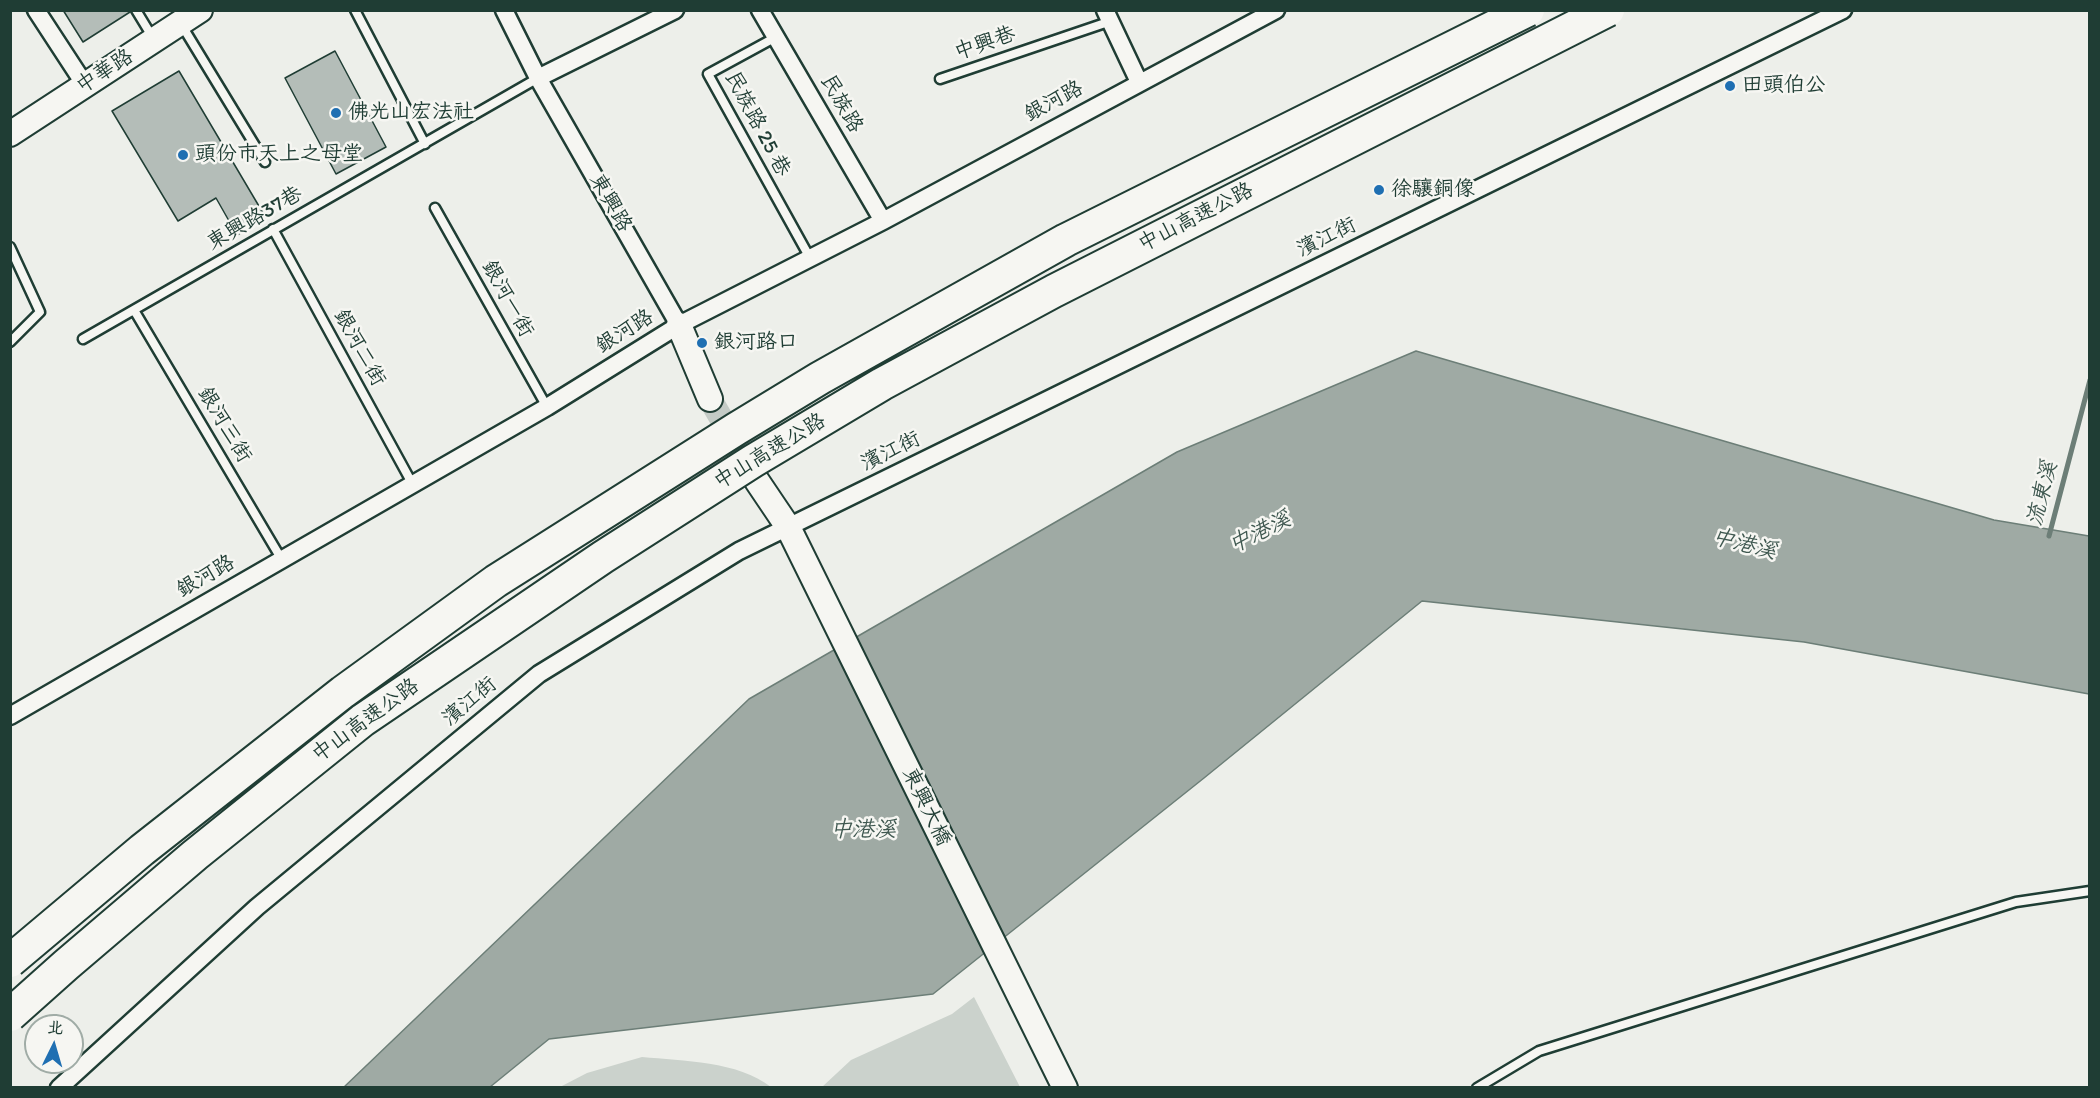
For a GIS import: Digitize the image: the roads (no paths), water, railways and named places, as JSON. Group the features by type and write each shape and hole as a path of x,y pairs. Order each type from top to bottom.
{"highway":[{"name":"中山高速公路","path":"10,961 142,850 353,685 496,581 736,429 849,361 1066,240 1528,10"},
{"name":"中山高速公路","path":"10,1015 195,855 363,720 603,557 753,461 882,384 1054,291 1608,10"}],"street":[{"path":"36,10 85,85"},
{"name":"東興路","path":"504,10 538,78 679,325 710,399"},
{"path":"538,78 675,10"},
{"name":"民族路","path":"760,10 883,221"},
{"name":"銀河路","path":"10,716 547,407 679,325 883,221 1276,10"},
{"name":"濱江街","path":"59,1088 257,907 539,674 739,551 1843,10"},
{"path":"1108,16 1139,82"},
{"name":"中華路","path":"10,134 190,17"},
{"name":"東興大橋","path":"757,481 788,527 1065,1088"}],"lane":[{"path":"136,10 155,40"},
{"path":"355,10 425,144"},
{"name":"中興巷","path":"940,79 1108,16"},
{"path":"190,17 265,162"},
{"name":"民族路 25 巷","path":"776,37 708,74 810,258"},
{"name":"東興路37巷","path":"83,339 538,78"},
{"name":"銀河一街","path":"435,208 547,407"},
{"name":"銀河二街","path":"273,229 413,485"},
{"path":"10,247 40,312 10,342"},
{"name":"銀河三街","path":"134,310 282,560"},
{"path":"1477,1088 1539,1051 2016,902 2090,891"}],"water":[{"name":"中港溪","path":"1416,351 1994,520 2089,536 2089,694 1804,642 1422,601 933,994 549,1039 490,1087 343,1088 749,699 1177,452"}],"waterway":[{"name":"流東溪","path":"2049,536 2090,380"}],"tunnel":[{"path":"710,399 755,477"}],"place":[{"name":"田頭伯公","path":"1730,86"},
{"name":"佛光山宏法社","path":"336,113"},
{"name":"頭份市天上之母堂","path":"183,155"},
{"name":"徐驤銅像","path":"1379,190"},
{"name":"銀河路口","path":"702,343"}]}
